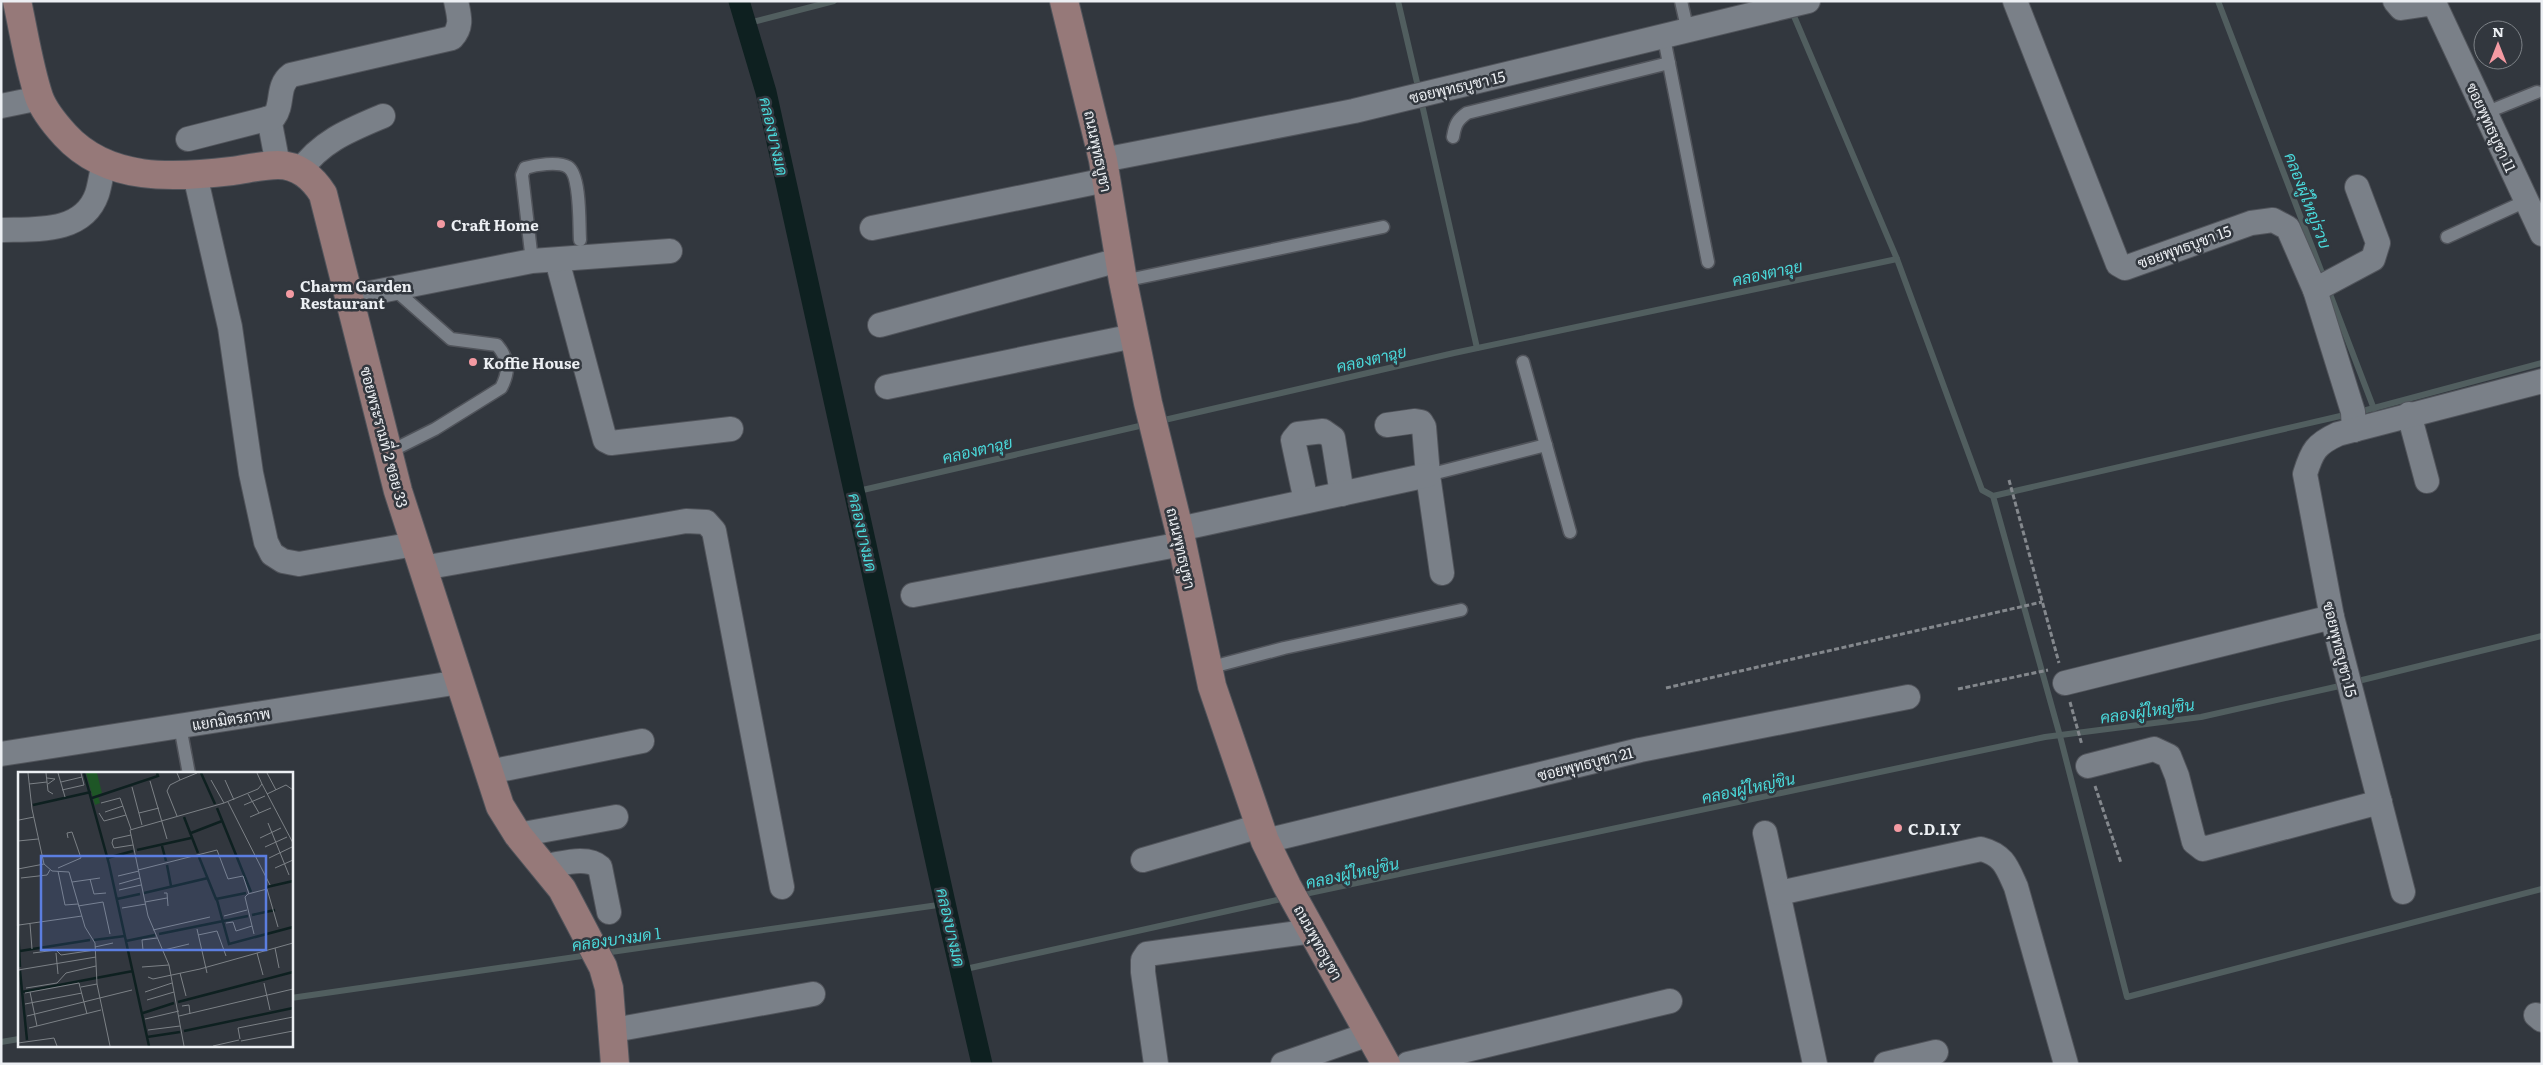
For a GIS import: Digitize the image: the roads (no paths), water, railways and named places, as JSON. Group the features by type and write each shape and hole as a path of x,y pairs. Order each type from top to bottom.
{"street":[{"path":"17,1 40,98 60,129 76,146 104,164 146,174 195,175 289,168 309,157 338,136 383,116"},
{"path":"188,139 269,118 277,112 282,85 291,75 452,38 458,31 460,24 456,1"},
{"name":"ถนนพุทธบูชา","path":"1064,1 1104,170 1121,270 1155,437 1180,537 1212,686 1262,834 1287,886 1386,1064"},
{"name":"ซอยพุทธบูชา 15","path":"2015,1 2118,264 2125,268 2251,222 2273,220 2288,228 2315,290 2353,412 2354,430"},
{"name":"ซอยพุทธบูชา 11","path":"2395,1 2401,8 2428,4 2436,7 2542,234"},
{"name":"ซอยพุทธบูชา 15","path":"872,228 1104,170 1793,6"},
{"path":"1,106 40,98"},
{"path":"269,118 289,168"},
{"path":"1,230 68,225 81,218 96,196 104,164"},
{"name":"ซอยพระรามที่ 2 ซอย 33","path":"289,168 310,177 323,194 389,452 419,556 500,806 518,835 562,889 602,967 609,988 614,1030 615,1064"},
{"path":"195,175 230,327 251,472 266,542 272,554 283,561 299,564 419,556 686,521 706,522 714,531 782,887"},
{"path":"2315,290 2373,259 2377,251 2378,243 2357,188"},
{"path":"350,297 532,261 670,251"},
{"path":"558,260 604,440 611,443 731,429"},
{"path":"880,325 1121,270"},
{"path":"887,387 1134,336"},
{"name":"ซอยพุทธบูชา 15","path":"2403,892 2332,617 2305,474 2311,456 2321,442 2409,414 2542,381"},
{"path":"2409,414 2427,481"},
{"path":"1387,425 1415,421 1421,422 1424,427 1428,475 1442,573"},
{"path":"1306,501 1293,440 1298,434 1323,431 1333,438 1342,494"},
{"path":"913,595 1180,537 1306,501 1428,475"},
{"path":"2058,676 2332,617"},
{"name":"แยกมิตรภาพ","path":"1,754 460,682"},
{"name":"ซอยพุทธบูชา 21","path":"1143,860 1640,750 1908,698"},
{"path":"489,772 642,742"},
{"path":"2088,766 2154,749 2169,756 2177,776 2194,842 2203,850 2380,802"},
{"path":"518,835 616,817"},
{"path":"1765,833 1815,1064"},
{"path":"1778,893 1981,850 1993,852 2005,863 2016,887 2066,1064"},
{"path":"545,866 587,861 594,862 600,867 609,912"},
{"path":"1156,1064 1143,972 1143,960 1147,954 1308,922"},
{"path":"614,1030 813,994"},
{"path":"1408,1064 1670,1001"},
{"path":"1283,1064 1369,1034"},
{"path":"1886,1064 1936,1052"},
{"path":"608,1064 615,1064"}],"lane":[{"path":"1682,1 1688,32"},
{"path":"1664,38 1708,262"},
{"path":"1453,137 1455,126 1460,118 1468,113 1669,63"},
{"path":"2485,113 2537,92"},
{"path":"532,261 522,175 525,168 534,165 560,165 568,167 573,173 577,188 580,240"},
{"path":"2447,237 2526,200"},
{"path":"1121,270 1383,227"},
{"path":"389,452 435,429 501,388 508,368 504,353 497,345 450,339 393,288"},
{"path":"1523,362 1570,532"},
{"path":"1428,475 1546,445"},
{"path":"1208,668 1284,648 1461,610"},
{"path":"180,726 189,772"}],"waterway":[{"name":"คลองบางมด","path":"739,1 766,92 982,1064"},
{"path":"745,24 834,1"},
{"path":"1398,1 1419,91"},
{"name":"คลองผู้ใหญ่รวบ","path":"2218,1 2374,409"},
{"path":"1791,9 1897,259 1982,490 1993,496 2349,414"},
{"path":"1421,100 1477,348"},
{"name":"คลองตาฉุย","path":"1160,421 1454,353 1897,259"},
{"path":"2359,412 2542,363"},
{"name":"คลองตาฉุย","path":"854,492 1148,424"},
{"path":"1993,496 2060,736 2127,997 2542,889"},
{"name":"คลองผู้ใหญ่ชิน","path":"2354,682 2542,636"},
{"name":"คลองผู้ใหญ่ชิน","path":"1300,895 2045,737 2201,717 2344,685"},
{"name":"คลองผู้ใหญ่ชิน","path":"961,970 1286,898"},
{"name":"คลองบางมด 1","path":"604,953 945,904"},
{"name":"คลองบางมด 1","path":"292,998 589,955"},
{"name":"คลองบางมด 1","path":"1,1042 18,1039"}],"place":[{"name":"Craft Home","path":"441,224"},
{"name":"Charm Garden Restaurant","path":"290,294"},
{"name":"Koffie House","path":"473,362"},
{"name":"C.D.I.Y","path":"1898,828"}]}
